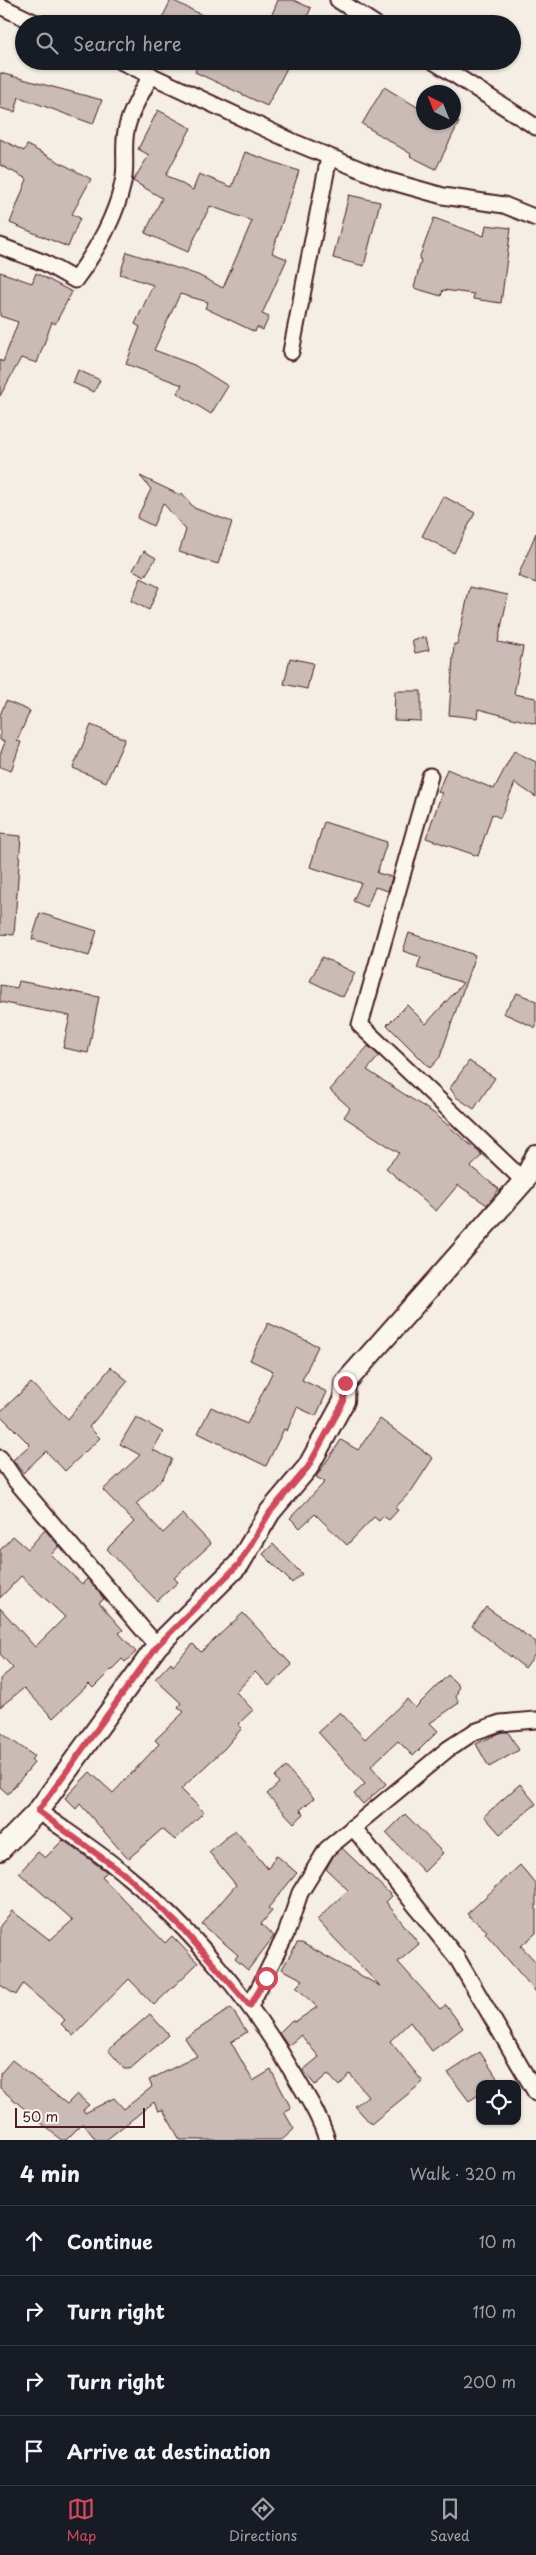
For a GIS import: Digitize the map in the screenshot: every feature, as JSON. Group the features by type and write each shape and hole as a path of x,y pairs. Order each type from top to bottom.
{"street":[{"path":"338,0 361,15"},
{"path":"0,6 19,15"},
{"path":"139,70 329,157 386,180 443,196 504,205 536,218"},
{"path":"447,70 536,127"},
{"path":"0,246 45,263 76,280 89,262 105,232 121,194 126,162 126,132 131,115 151,76"},
{"path":"291,352 329,157"},
{"path":"430,776 360,1025 524,1181"},
{"path":"0,1850 38,1811 157,1646 239,1564 270,1512 308,1467 344,1401 345,1383 524,1181 536,1156"},
{"path":"0,1458 15,1480 157,1646"},
{"path":"250,2006 266,1978 300,1893 327,1849 448,1749 474,1732 500,1723 536,1720"},
{"path":"38,1811 127,1876 180,1926 250,2006 284,2056 318,2115 327,2140"},
{"path":"353,1827 457,1958 532,2076 536,2092"}],"building":[{"path":"172,0 202,15 164,15"},
{"path":"278,0 293,0 311,8 308,15 272,15"},
{"path":"196,70 286,70 267,106 195,72"},
{"path":"0,73 102,100 93,124 19,97 15,112 0,108"},
{"path":"384,87 416,106 416,130 455,130 436,169 410,156 411,154 362,124"},
{"path":"158,110 191,128 166,175 193,190 199,174 232,187 245,152 299,171 272,253 287,259 262,314 269,317 263,330 257,327 255,332 205,308 208,302 180,294 154,350 194,365 228,386 211,414 177,393 182,385 126,364 140,327 135,324 153,285 120,274 127,252 198,275 223,288 252,221 210,206 188,252 145,233 162,198 133,181 149,155 138,149"},
{"path":"0,139 24,151 27,145 91,179 72,214 80,218 68,247 10,223 27,179 0,165"},
{"path":"349,195 380,202 364,266 333,258"},
{"path":"434,218 484,236 486,225 511,228 501,303 473,299 474,294 443,290 441,296 414,288 421,260 419,259"},
{"path":"0,272 32,283 36,273 72,292 55,324 52,322 37,363 21,358 0,396 0,360 3,362 18,322 0,316"},
{"path":"78,370 100,380 94,392 73,383"},
{"path":"140,476 180,495 182,493 194,508 232,522 218,564 179,552 186,530 163,503 153,526 137,518 151,489"},
{"path":"443,496 475,513 454,553 422,536"},
{"path":"536,533 536,583 518,576"},
{"path":"144,551 156,558 145,576 133,570"},
{"path":"141,578 159,587 149,610 131,601"},
{"path":"470,587 508,595 498,642 523,647 514,694 536,698 536,724 478,709 477,718 449,715 454,644 457,644"},
{"path":"426,637 429,650 415,653 412,640"},
{"path":"290,658 313,663 307,689 284,684"},
{"path":"395,691 421,691 421,721 394,720"},
{"path":"6,701 30,711 17,741 21,742 11,771 0,767 0,755 5,742 0,740 0,715"},
{"path":"91,725 125,739 106,782 73,768"},
{"path":"514,751 536,762 536,797 515,783 500,818 492,814 478,856 426,838 442,793 438,792 447,769 494,789"},
{"path":"324,822 387,842 377,873 392,877 388,891 375,887 367,907 353,901 361,883 310,867"},
{"path":"0,834 21,836 14,935 0,934"},
{"path":"40,913 97,931 89,956 32,939"},
{"path":"409,933 475,955 440,1057 430,1068 387,1025 407,1005 426,1024 463,983 417,968 421,957 403,951"},
{"path":"322,957 355,973 343,997 310,981"},
{"path":"19,981 99,997 88,1053 63,1048 70,1016 0,1002 0,985 17,988"},
{"path":"517,993 536,1001 536,1028 503,1013"},
{"path":"368,1046 379,1056 367,1070 435,1114 482,1155 471,1167 499,1189 487,1205 458,1185 436,1211 386,1168 399,1153 344,1117 350,1108 330,1090"},
{"path":"469,1061 495,1078 474,1109 456,1097 450,1088"},
{"path":"268,1323 318,1346 302,1380 327,1392 316,1416 297,1407 287,1431 284,1429 266,1466 198,1433 211,1407 247,1424 273,1371 250,1360"},
{"path":"111,1367 128,1381 89,1427 100,1438 65,1471 46,1451 23,1473 13,1460 30,1445 0,1415 0,1412 31,1383 68,1419"},
{"path":"136,1417 163,1432 153,1450 172,1459 163,1478 136,1504 163,1533 183,1514 211,1544 174,1578 178,1582 157,1601 107,1549 134,1522 103,1490 140,1455 120,1444"},
{"path":"380,1419 433,1458 412,1490 395,1508 398,1510 389,1520 383,1516 379,1521 374,1517 347,1545 315,1514 300,1528 290,1518 325,1482 316,1477 341,1440 358,1450"},
{"path":"45,1530 59,1546 51,1555 82,1584 87,1579 89,1580 104,1599 99,1603 123,1630 119,1633 136,1652 125,1662 122,1659 93,1688 89,1684 53,1718 24,1688 0,1707 0,1679 13,1668 0,1654 0,1608 35,1647 65,1617 21,1576 0,1598 0,1550 13,1536 28,1549"},
{"path":"273,1544 302,1574 292,1583 263,1554"},
{"path":"486,1607 536,1642 536,1653 525,1668 472,1626"},
{"path":"243,1613 292,1665 269,1686 255,1672 236,1692 253,1710 238,1724 242,1728 225,1748 181,1789 204,1812 175,1840 162,1829 128,1859 80,1804 76,1809 65,1798 90,1772 113,1793 159,1744 155,1740 184,1712 178,1707 181,1703 155,1679 171,1662 173,1665 193,1644 201,1652"},
{"path":"448,1675 459,1686 456,1697 459,1703 430,1723 438,1731 413,1756 398,1741 371,1766 386,1784 363,1804 354,1794 365,1784 318,1732 340,1712 365,1739 407,1699 415,1708"},
{"path":"0,1732 34,1756 31,1760 34,1763 8,1794 0,1787"},
{"path":"502,1732 508,1732 519,1750 489,1767 476,1744"},
{"path":"286,1767 314,1798 300,1810 304,1814 294,1823 267,1794 279,1783 275,1777"},
{"path":"520,1784 536,1804 500,1834 484,1816"},
{"path":"405,1814 443,1853 424,1872 386,1833"},
{"path":"235,1830 268,1869 276,1855 297,1873 268,1908 272,1911 261,1924 274,1936 248,1970 235,1959 238,1955 202,1924 236,1885 209,1852"},
{"path":"63,1840 107,1872 102,1877 165,1943 172,1936 198,1963 154,2005 129,1979 73,2036 61,2024 65,2020 23,1984 16,1995 0,1985 0,1926 12,1911 50,1940 73,1920 19,1873 38,1852 45,1858"},
{"path":"342,1848 392,1896 386,1902 419,1944 398,1962 440,2009 446,2005 463,2028 432,2051 410,2022 390,2041 423,2082 371,2124 355,2106 368,2096 350,2074 339,2086 328,2074 315,2085 303,2070 319,2057 301,2035 288,2046 279,2033 292,2020 295,2022 317,2007 296,1987 303,1980 282,1969 297,1943 302,1943 380,1986 317,1920 348,1890 326,1869 334,1855"},
{"path":"520,1865 536,1884 536,1933 521,1946 536,1962 536,1992 485,1933 487,1931 467,1914"},
{"path":"231,2008 247,2032 231,2042 253,2081 271,2070 291,2108 284,2112 294,2129 282,2140 180,2140 163,2110 158,2111 154,2102 106,2140 96,2140 83,2123 66,2140 61,2140 0,2088 0,2074 12,2060 67,2104 77,2094 89,2105 83,2110 85,2113 114,2098 124,2109 152,2087 149,2080 197,2056 185,2038"},
{"path":"150,2014 169,2035 130,2069 125,2069 108,2050"},
{"path":"480,2052 498,2080 476,2080 476,2097 469,2101 448,2073"}],"route":[{"path":"266,1978 250,2006 180,1926 127,1876 38,1811 157,1646 239,1564 270,1512 308,1467 344,1401 345,1383"}]}
